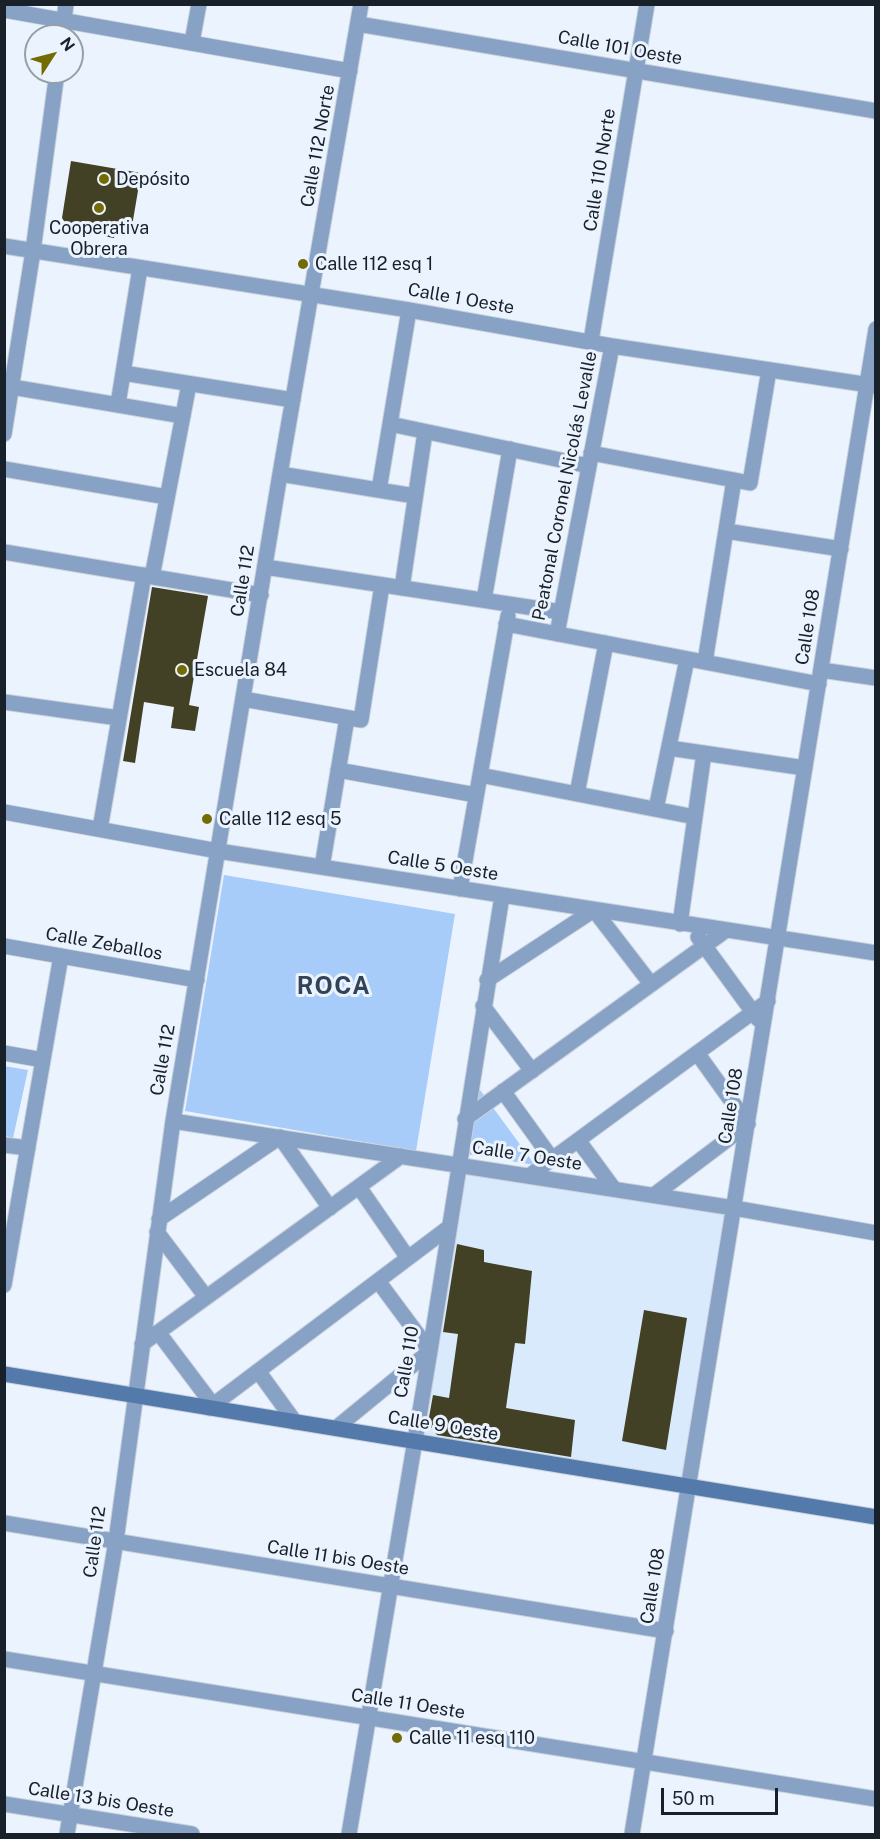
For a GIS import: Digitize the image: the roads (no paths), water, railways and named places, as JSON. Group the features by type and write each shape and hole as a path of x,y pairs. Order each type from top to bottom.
{"main road":[{"name":"Calle 9 Oeste","path":"4,1374 134,1396 211,1406 295,1422 876,1518"}],"street":[{"path":"64,24 66,4"},
{"path":"192,42 199,4"},
{"name":"Calle 112 Norte","path":"311,295 361,4"},
{"name":"Calle 110 Norte","path":"591,341 647,4"},
{"path":"4,10 350,71"},
{"name":"Calle 101 Oeste","path":"358,24 876,111"},
{"path":"4,434 12,387 10,367 33,251 55,84"},
{"name":"Calle 1 Oeste","path":"4,246 409,310 612,346 872,385"},
{"path":"118,405 140,268"},
{"name":"Calle 112","path":"67,1834 116,1541 172,1121 311,295"},
{"path":"379,490 409,310"},
{"name":"Calle 108","path":"632,1834 841,549 872,385 876,329"},
{"name":"Peatonal Coronel Nicolás Levalle","path":"557,634 612,346"},
{"path":"390,424 510,449 750,483 769,370"},
{"path":"123,373 293,400"},
{"path":"100,829 119,718 189,384"},
{"path":"12,387 183,416"},
{"path":"402,588 425,432"},
{"path":"484,600 510,449"},
{"path":"4,469 167,497"},
{"path":"280,474 416,496"},
{"path":"705,662 734,480"},
{"path":"726,531 841,549"},
{"path":"4,552 261,595"},
{"path":"265,567 561,612"},
{"path":"322,867 339,770 354,719 382,585"},
{"name":"Peatonal Coronel Nicolás Levalle","path":"460,889 510,604"},
{"path":"506,624 705,662 820,677 876,678"},
{"path":"577,794 606,643"},
{"path":"656,809 687,658"},
{"path":"243,699 354,719"},
{"path":"4,702 119,718"},
{"path":"669,748 805,768"},
{"path":"704,753 684,924 704,945 764,1026"},
{"path":"339,770 476,795"},
{"path":"480,775 695,817"},
{"name":"Calle 5 Oeste","path":"4,812 218,851 876,953"},
{"name":"Calle 110","path":"349,1834 413,1441 430,1351 502,896"},
{"path":"487,980 594,910 651,984"},
{"path":"465,1119 725,931"},
{"name":"Calle Zeballos","path":"4,946 196,980"},
{"path":"4,1285 8,1247 28,1149 61,956"},
{"path":"529,1176 768,1001"},
{"path":"483,1006 532,1071"},
{"path":"4,1053 44,1060"},
{"path":"654,1195 748,1124 697,1053"},
{"path":"503,1091 552,1159"},
{"name":"Calle 7 Oeste","path":"172,1121 654,1195 876,1233"},
{"path":"206,1297 158,1225 280,1137 330,1208"},
{"path":"578,1140 614,1189"},
{"path":"4,1145 28,1149"},
{"path":"142,1344 401,1156"},
{"path":"359,1187 408,1258"},
{"path":"158,1332 211,1406 448,1228"},
{"path":"336,1428 430,1351 378,1281"},
{"path":"258,1371 295,1422"},
{"name":"Calle 11 bis Oeste","path":"4,1523 666,1631"},
{"name":"Calle 11 Oeste","path":"4,1659 876,1799"},
{"name":"Calle 13 bis Oeste","path":"4,1804 192,1834"}],"place":[{"name":"Depósito","path":"104,179"},
{"name":"Cooperativa Obrera","path":"99,208"},
{"name":"Calle 112 esq 1","path":"303,264"},
{"name":"Escuela 84","path":"182,670"},
{"name":"Calle 112 esq 5","path":"207,819"},
{"name":"Calle 11 esq 110","path":"397,1738"}],"district":[{"name":"ROCA","path":"334,987"}]}
